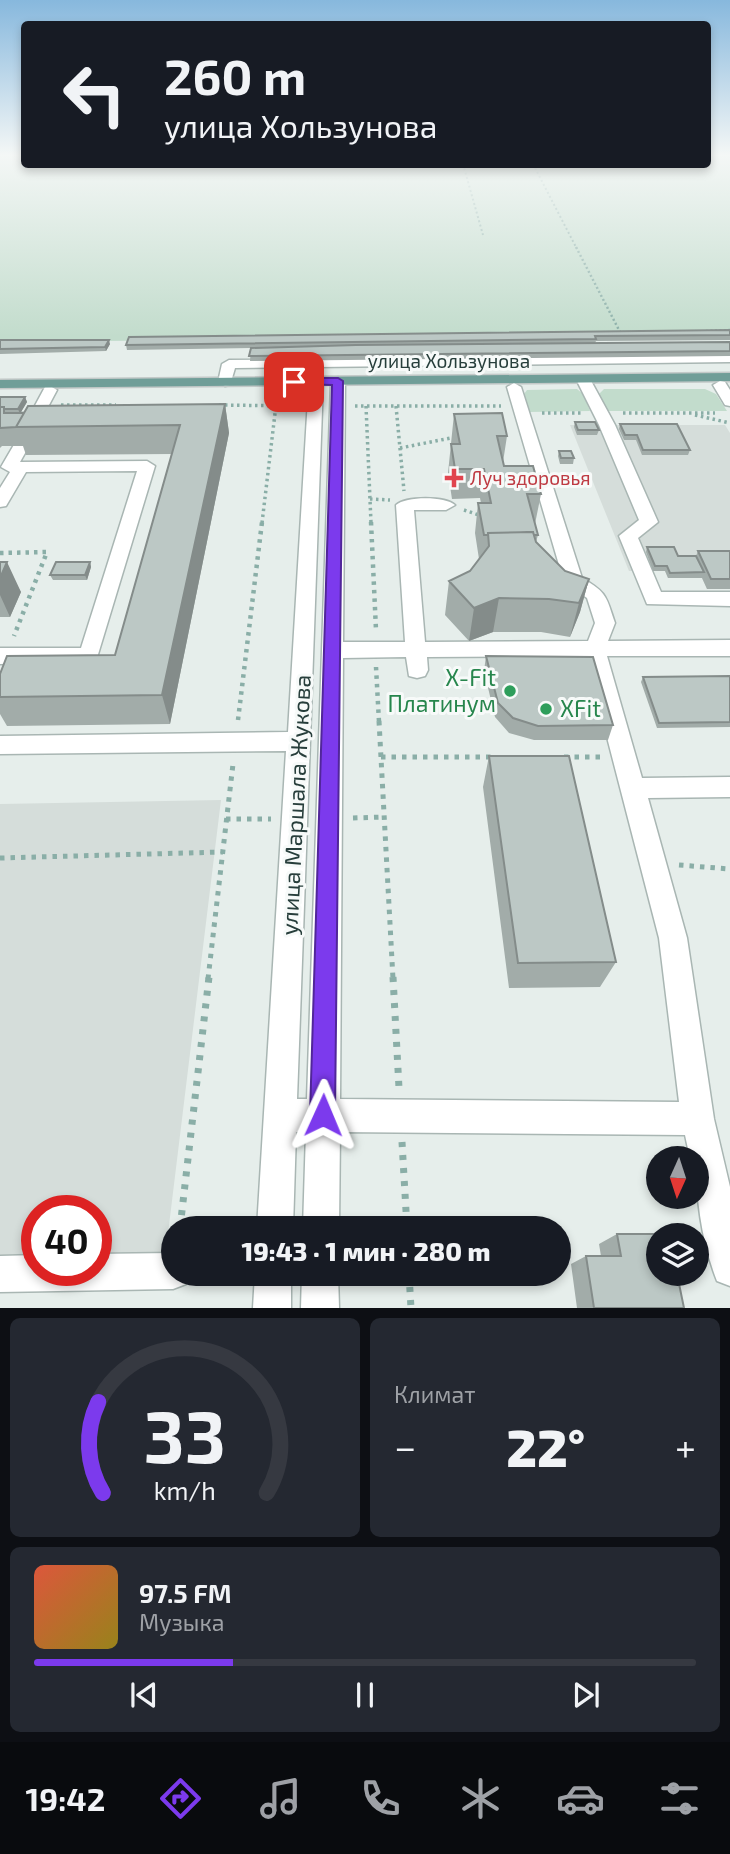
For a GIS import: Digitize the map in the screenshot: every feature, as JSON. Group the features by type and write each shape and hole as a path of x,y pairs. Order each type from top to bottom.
{"main road":[{"name":"улица Хользунова","path":"0,391 327,392 681,378 727,383"},
{"name":"улица Хользунова","path":"0,384 225,382 327,392 518,402 585,383 727,383"}],"street":[{"path":"225,382 229,364 730,358"},
{"path":"670,359 681,378"},
{"path":"585,383 649,522 628,536 654,599 730,599"},
{"path":"725,407 727,383"},
{"path":"3,656 89,656 147,467 9,467 50,390"},
{"name":"улица Маршала Жукова","path":"321,1216 334,650 327,392"},
{"name":"улица Маршала Жукова","path":"276,1216 299,741 327,392"},
{"path":"518,402 574,582 595,594 605,623 595,649 673,938 698,1119 730,1268"},
{"path":"0,417 32,425"},
{"path":"1,506 21,467"},
{"path":"416,660 405,505 446,505"},
{"path":"334,650 377,650 416,660 595,649 730,648"},
{"path":"0,745 299,741"},
{"path":"634,788 730,787"},
{"path":"281,1115 698,1119"},
{"path":"0,1274 161,1271"},
{"path":"272,1308 273,1286"},
{"path":"320,1286 320,1308"}],"path":[{"path":"477,215 483,235"},
{"path":"559,215 620,332 634,332"},
{"path":"702,331 730,330"},
{"path":"207,405 276,405 327,392 366,406 518,402 601,413 687,413 725,407"},
{"path":"32,425 125,405"},
{"path":"181,1216 276,405"},
{"path":"463,405 465,415"},
{"path":"366,406 381,757 406,1216"},
{"path":"396,406 405,505"},
{"path":"687,413 730,423"},
{"path":"400,448 457,437"},
{"path":"0,553 47,552 3,656"},
{"path":"381,757 503,757"},
{"path":"557,757 625,757"},
{"path":"0,858 223,852"},
{"path":"653,863 730,869"},
{"path":"410,1286 411,1308"}],"shaded area":[{"path":"570,425 725,425 730,433 730,589 707,589 702,578 668,578 665,571 629,571"},
{"path":"221,800 170,1216 161,1216 161,1258 112,1258 112,1195 21,1195 21,1258 0,1258 0,804"}],"green space":[{"path":"0,215 730,215 730,335 0,342"},
{"path":"577,389 583,394 590,411 529,412 524,394 527,390"},
{"path":"604,389 705,389 716,394 727,411 606,411 599,394"}],"building":[{"path":"730,330 730,335 595,336 596,339 126,345 129,337"},
{"path":"0,340 109,340 105,347 0,349"},
{"path":"730,342 730,351 249,356 251,348"},
{"path":"0,397 25,397 18,409 4,409 0,407"},
{"path":"225,404 162,695 0,697 0,674 7,656 115,655 180,425 16,427 28,406"},
{"path":"0,407 4,407 4,413 24,413 16,427 0,428"},
{"path":"502,413 507,436 497,436 504,466 533,466 541,494 527,494 538,535 533,532 484,535 478,503 491,503 484,469 455,469 451,444 460,444 454,414"},
{"path":"575,422 595,422 599,430 578,430"},
{"path":"620,424 677,424 690,450 643,450 637,435 625,435"},
{"path":"559,451 571,451 574,458 561,458"},
{"path":"533,532 536,542 565,571 589,579 579,603 549,599 499,598 474,608 449,581 470,571 489,546 488,533"},
{"path":"647,547 674,547 678,556 696,556 704,572 670,573 667,566 655,566"},
{"path":"698,551 730,551 730,579 711,579"},
{"path":"0,562 7,562 0,578"},
{"path":"56,562 90,562 85,575 50,575"},
{"name":"XFit","path":"486,656 593,657 613,725 538,726 513,718 498,703"},
{"path":"730,676 730,722 659,723 643,677"},
{"path":"489,756 569,756 616,962 518,963"},
{"path":"617,1234 646,1234 646,1286 679,1286 684,1308 594,1308 586,1256 621,1256"}],"place":[{"name":"Луч здоровья","path":"454,478"},
{"name":"X-Fit Платинум","path":"510,691"},
{"name":"XFit","path":"546,709"}],"route":[{"path":"294,382 338,381 323,1115"}]}
